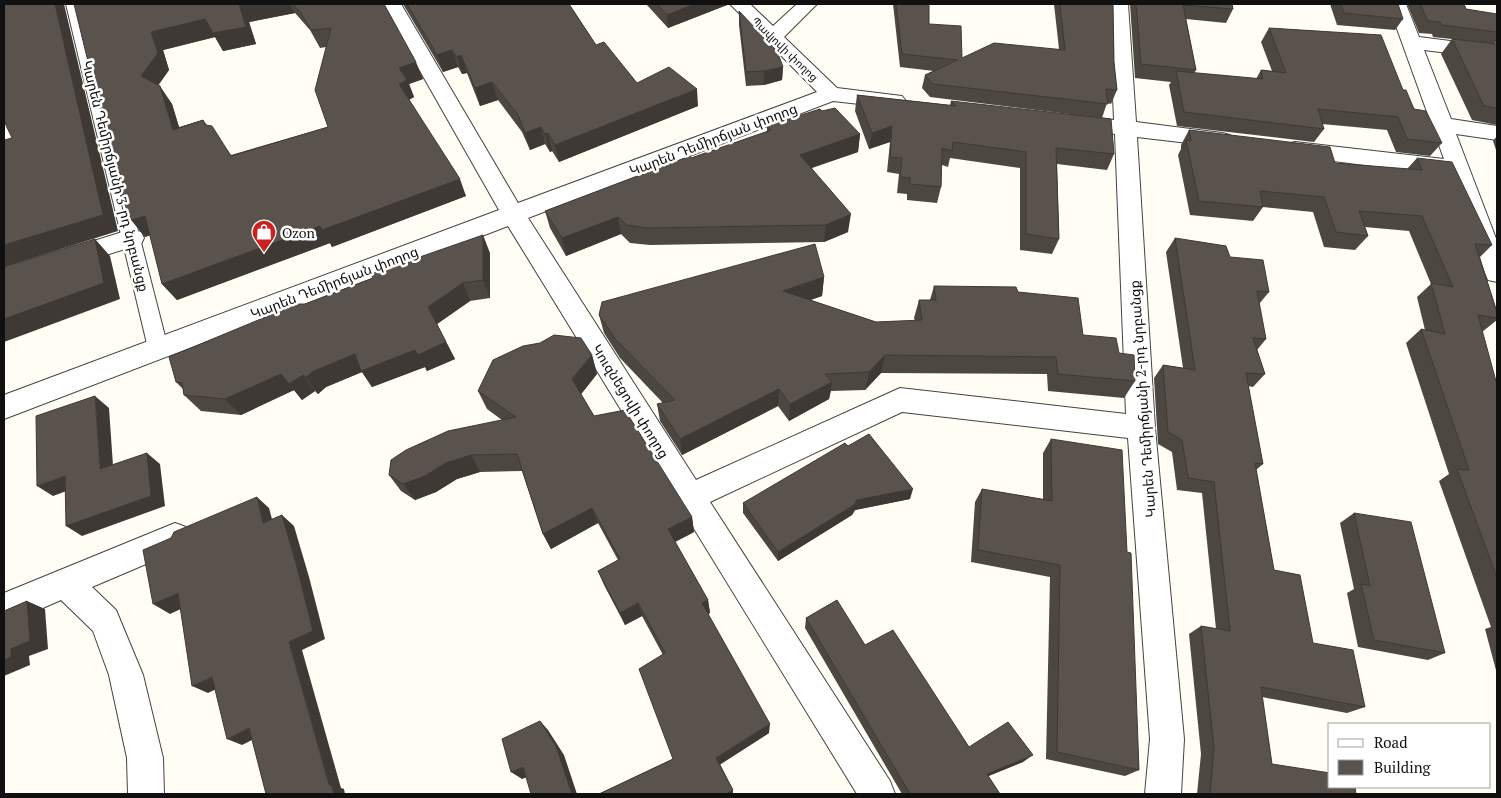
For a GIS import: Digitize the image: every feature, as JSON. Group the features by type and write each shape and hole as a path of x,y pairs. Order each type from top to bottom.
{"street":[{"name":"Կուզնեցովի փողոց","path":"391,4 513,214 876,794"},
{"name":"Պավլովի փողոց","path":"739,4 831,94"},
{"path":"773,37 808,4"},
{"name":"Կարեն Դեմիրճյանի 2-րդ նրբանցք","path":"1119,4 1142,428 1167,738 1164,794"},
{"path":"1397,4 1497,273"},
{"path":"1410,42 1497,53"},
{"name":"Կարեն Դեմիրճյան փողոց","path":"4,407 831,94 920,104"},
{"path":"1058,120 1244,143"},
{"path":"1441,125 1497,133"},
{"path":"1273,146 1458,169"},
{"path":"4,278 132,238"},
{"path":"691,498 900,400 1142,428"},
{"path":"4,610 175,537"},
{"path":"67,584 105,621 126,675 145,758 146,794"}],"lane":[{"name":"Կարեն Դեմիրճյանի 3-րդ նրբանցք","path":"74,4 158,348"}],"building":[{"path":"4,4 55,4 103,215 4,245 4,140 12,138 4,121"},
{"path":"74,4 239,4 246,27 213,33 205,19 151,32 158,53 141,76 160,86 173,130 203,120 205,125 212,126 231,156 328,127 315,90 331,28 311,30 293,4 384,4 416,62 399,68 407,80 399,84 460,179 322,230 320,226 162,284 145,216 131,220 125,213"},
{"path":"407,4 569,4 596,45 604,42 637,83 669,67 697,89 555,145 548,133 545,134 541,127 525,133 518,115 492,82 475,88 461,55 457,57 452,50 437,55"},
{"path":"657,4 695,4 667,15"},
{"path":"896,4 929,4 929,24 961,26 962,58 994,43 1065,50 1060,4 1113,4 1114,62 1117,90 1106,89 1108,104 933,84 925,75 958,60 902,54"},
{"path":"1136,4 1232,4 1233,9 1183,5 1196,70 1141,64"},
{"path":"1341,4 1398,4 1403,19 1344,13"},
{"path":"1420,4 1464,4 1466,9 1497,14 1497,32 1442,25 1440,22 1428,21"},
{"path":"739,11 777,51 783,67 746,72"},
{"path":"1269,28 1381,35 1403,90 1406,90 1414,109 1426,111 1442,143 1407,139 1398,117 1318,109 1324,129 1184,112 1176,71 1263,79 1261,70 1286,73"},
{"path":"1452,39 1497,44 1497,108 1484,106"},
{"path":"857,95 956,106 951,101 1111,119 1114,154 1056,148 1059,239 1026,234 1026,152 953,142 952,151 942,148 941,187 910,184 910,178 900,177 902,158 890,157 892,126 872,133"},
{"path":"835,108 860,134 800,155 851,214 826,225 647,228 627,225 618,217 562,238 545,211 690,156 691,158 771,130 767,126 820,109 822,111"},
{"path":"1189,130 1330,147 1335,163 1422,170 1417,158 1452,162 1492,245 1475,244 1497,312 1497,318 1478,315 1497,385 1497,578 1457,469 1469,470 1421,329 1445,334 1431,283 1453,287 1422,216 1359,211 1368,236 1336,232 1324,197 1260,191 1263,207 1199,201 1186,140 1191,141"},
{"path":"483,235 483,280 463,283 428,307 446,342 418,355 415,350 361,371 355,354 314,371 306,377 303,375 289,384 281,374 225,399 184,395 182,383 176,382 169,357 297,304 305,304 373,278 371,274"},
{"path":"1175,238 1226,246 1230,257 1263,260 1269,292 1257,291 1266,339 1253,338 1265,374 1246,373 1263,464 1255,463 1274,570 1300,575 1313,643 1353,650 1365,707 1261,687 1272,764 1328,773 1328,788 1355,788 1356,794 1210,794 1214,748 1201,626 1230,631 1214,482 1188,478 1182,440 1168,432 1163,365 1195,370"},
{"path":"95,239 104,283 4,319 4,267"},
{"path":"815,244 824,277 783,291 876,322 922,320 919,300 936,300 934,286 1016,287 1018,292 1078,298 1083,335 1116,338 1119,353 1134,355 1135,381 1058,374 1056,357 885,355 869,372 825,374 832,382 790,404 779,389 680,439 657,404 675,400 616,340 599,315 602,302"},
{"path":"554,335 581,338 592,355 572,379 594,416 625,410 692,517 668,529 708,600 702,603 770,724 716,758 733,790 726,794 599,794 673,759 639,669 665,653 638,603 620,613 598,571 620,559 592,508 543,534 517,454 471,455 446,463 425,476 403,484 389,475 391,460 406,450 448,431 516,417 478,391 493,360 523,346 540,343"},
{"path":"95,396 100,469 147,453 151,496 66,526 65,476 37,486 36,416"},
{"path":"869,434 913,489 857,500 854,505 778,552 743,503 845,443 848,446"},
{"path":"1051,439 1122,450 1127,552 1131,553 1139,770 1057,752 1060,565 978,550 982,489 1052,501"},
{"path":"257,497 263,523 282,515 297,567 313,631 289,642 329,785 331,784 334,794 266,794 249,728 227,739 212,677 192,686 178,593 153,604 143,550 171,538 174,532"},
{"path":"1354,513 1411,522 1445,653 1374,640 1361,584 1370,586"},
{"path":"837,600 865,645 893,630 969,747 1008,722 1033,755 987,774 1000,794 910,794 806,618"},
{"path":"27,601 30,641 11,649 11,657 4,660 4,611"},
{"path":"540,721 556,746 572,794 531,794 523,767 511,772 502,739"}],"place":[{"name":"Ozon","path":"264,253"}]}
